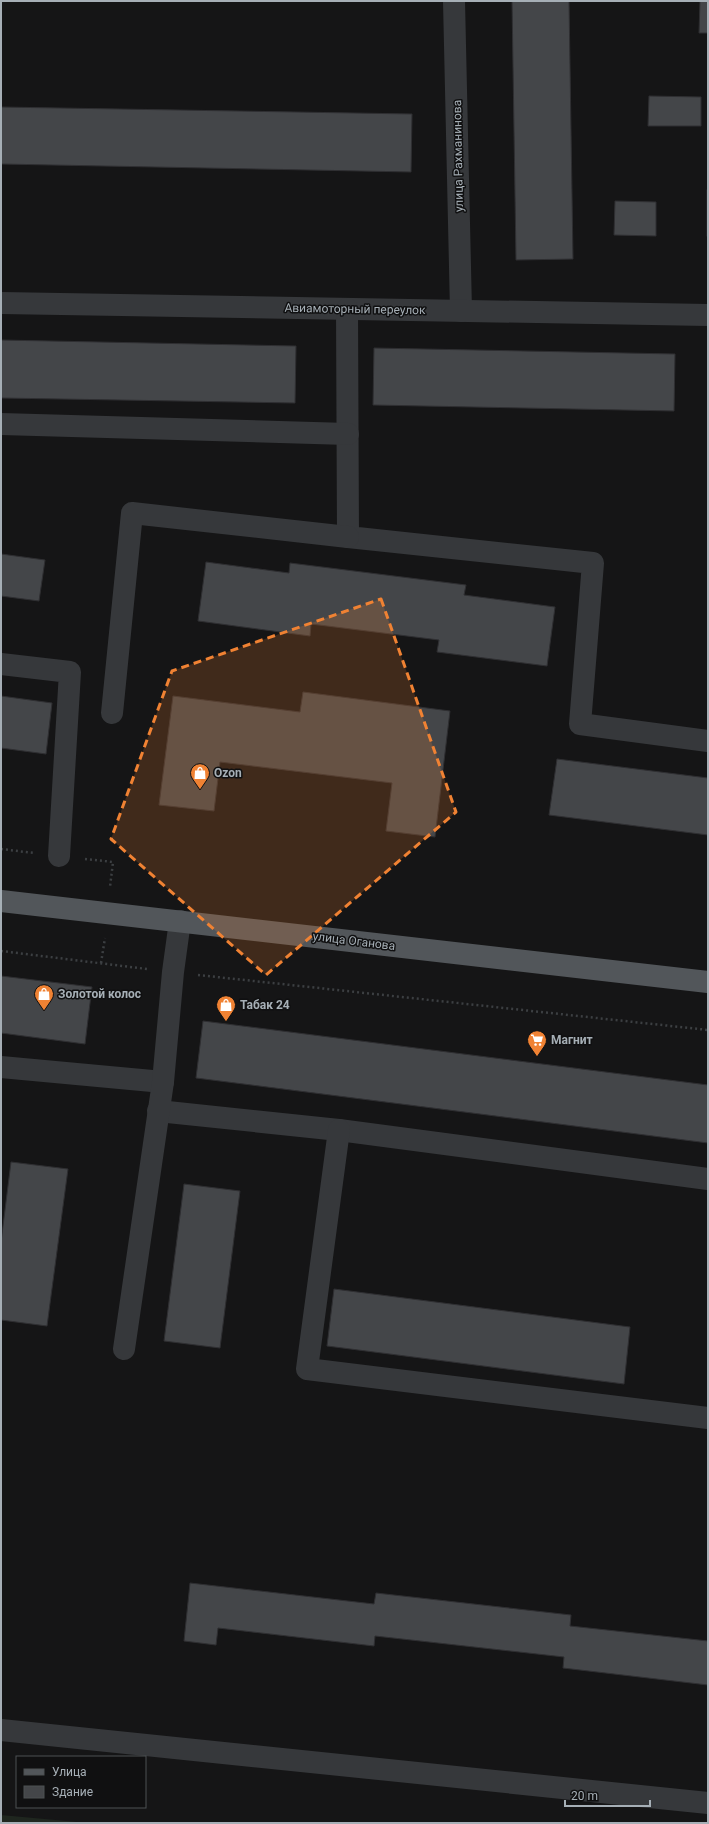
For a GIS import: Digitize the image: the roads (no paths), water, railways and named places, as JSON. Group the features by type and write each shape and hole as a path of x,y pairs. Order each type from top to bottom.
{"main road":[{"name":"улица Оганова","path":"1,901 708,982"}],"street":[{"name":"улица Рахманинова","path":"454,1 461,311"},
{"name":"Авиамоторный переулок","path":"1,303 708,315"},
{"path":"347,309 348,538"},
{"path":"1,424 348,434"},
{"path":"112,712 132,513 594,564 580,724 708,741"},
{"path":"1,664 70,672 59,856"},
{"path":"124,1349 163,1082 173,972 180,921"},
{"path":"1,1067 163,1082"},
{"path":"158,1111 339,1130 708,1179"},
{"path":"339,1130 307,1369 708,1418"},
{"path":"1,1730 708,1803"}],"place":[{"name":"Ozon","path":"200,790"},
{"name":"Золотой колос","path":"44,1011"},
{"name":"Табак 24","path":"226,1022"},
{"name":"Магнит","path":"537,1057"}]}
